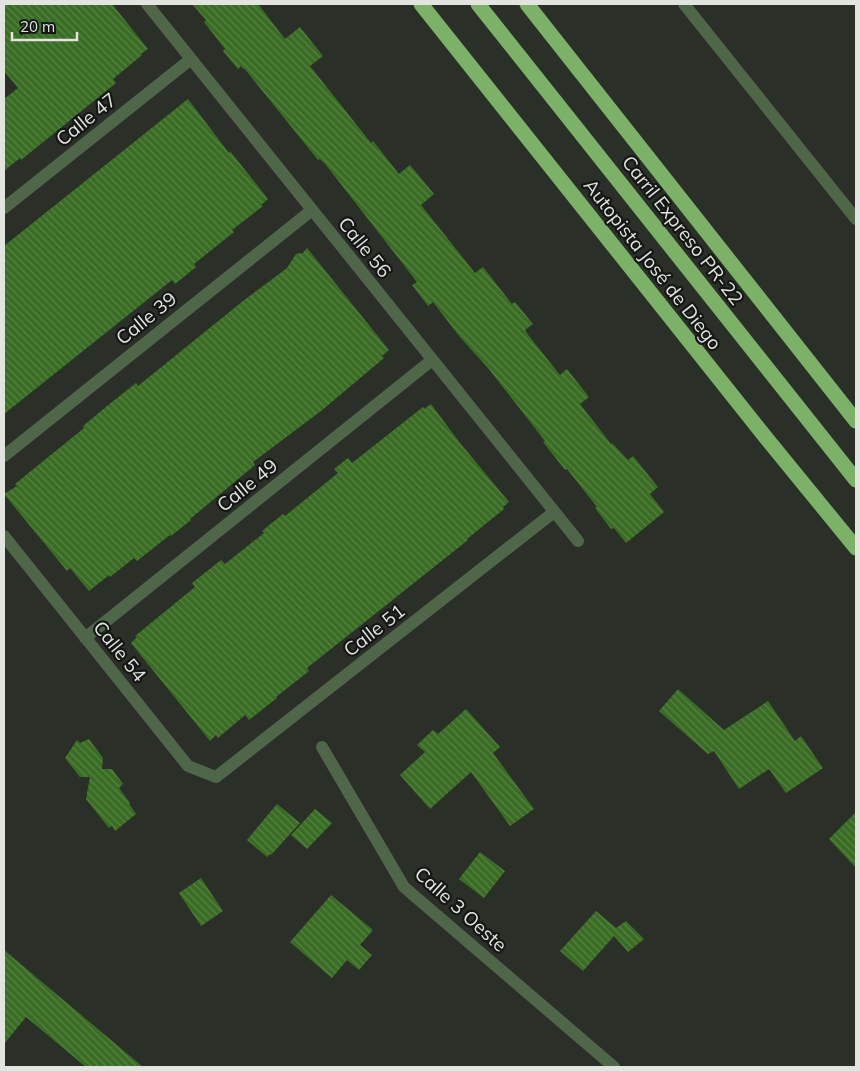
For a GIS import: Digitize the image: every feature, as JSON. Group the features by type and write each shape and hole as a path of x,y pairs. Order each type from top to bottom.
{"highway":[{"name":"Autopista José de Diego","path":"421,4 856,548"},
{"name":"Carril Expreso PR-22","path":"478,4 856,480"},
{"path":"527,4 856,421"}],"street":[{"name":"Calle 56","path":"147,4 578,541"},
{"path":"684,4 856,219"},
{"name":"Calle 47","path":"4,208 191,59"},
{"name":"Calle 39","path":"4,456 312,210"},
{"name":"Calle 49","path":"85,638 432,360"},
{"name":"Calle 51","path":"216,777 554,512"},
{"name":"Calle 54","path":"4,536 188,766 216,777"},
{"name":"Calle 3 Oeste","path":"322,747 404,888 614,1067"}],"building":[{"path":"4,4 112,4 148,49 113,79 116,83 21,160 20,158 4,171 4,99 18,88 4,71"},
{"path":"192,4 258,4 285,39 300,27 323,56 310,66 371,143 373,141 399,174 410,165 434,194 421,205 475,273 483,267 512,304 515,302 533,324 525,330 529,336 560,375 567,369 589,397 580,404 611,444 628,460 633,456 658,487 650,494 664,512 626,543 614,528 611,529 595,508 597,507 543,442 545,441 488,368 459,336 433,302 428,306 412,285 417,282 326,165 320,159 318,160 244,68 241,66 238,69 223,51 225,49 204,22 206,20"},
{"path":"188,99 229,153 230,151 268,199 261,205 263,206 232,230 234,232 194,264 196,267 175,284 172,280 4,414 4,246"},
{"path":"307,248 389,350 382,356 384,358 321,411 253,462 255,465 171,536 137,561 134,558 89,591 70,568 67,571 4,494 17,486 15,484 84,428 83,426 107,406 136,383 138,386 287,268 296,254 303,253"},
{"path":"431,404 460,443 509,502 503,507 504,509 468,540 307,668 309,671 277,698 249,720 245,715 218,738 216,735 210,741 131,643 137,637 135,636 195,587 192,583 221,560 225,564 264,533 262,531 283,514 285,516 338,473 334,469 348,458 352,463 423,407 424,409"},
{"path":"678,689 724,730 768,701 795,741 801,736 823,768 786,793 769,769 739,789 714,751 708,754 659,711"},
{"path":"466,709 500,747 493,753 534,809 510,826 471,772 430,809 400,775 425,752 417,745 433,730 438,734"},
{"path":"89,739 103,758 102,769 112,769 123,784 119,788 136,814 115,831 112,826 109,828 86,799 90,777 80,777 65,758 77,740 80,743"},
{"path":"277,804 300,823 267,857 247,840"},
{"path":"315,809 332,823 307,849 291,835"},
{"path":"856,812 856,868 829,839"},
{"path":"480,852 505,871 484,898 459,879"},
{"path":"201,878 223,911 201,926 179,893"},
{"path":"331,895 373,930 360,945 372,955 359,970 347,960 332,978 290,942"},
{"path":"596,911 616,928 626,921 644,939 628,952 614,936 583,971 560,951"},
{"path":"4,950 143,1067 86,1067 26,1017 4,1044"}]}
